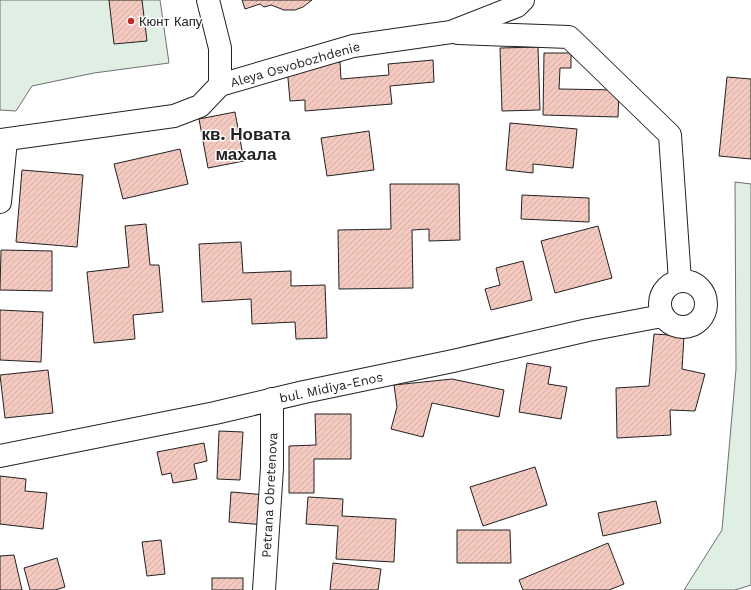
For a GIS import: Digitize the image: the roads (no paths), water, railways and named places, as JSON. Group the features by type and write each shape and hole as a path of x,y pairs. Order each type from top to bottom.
{"street":[{"path":"208,0 220,48 220,85"},
{"name":"Aleya Osvobozhdenie","path":"3,140 174,116 200,106 220,85 353,46 451,32 517,6 523,0"},
{"path":"451,32 569,37 670,135 680,281"},
{"path":"0,202 3,140"},
{"path":"680,281 694,283 701,289 706,302 706,310 700,320 693,325 682,327 674,326 668,322 662,316 659,306 660,298 666,288 672,283 680,281"},
{"name":"bul. Midiya-Enos","path":"0,456 215,413 272,399 453,361 588,330 662,316"},
{"name":"Petrana Obretenova","path":"264,590 272,468 272,399"}],"place":[{"name":"Кюнт Капу","path":"131,21"}],"district":[{"name":"кв. Новата махала","path":"246,144"}]}
